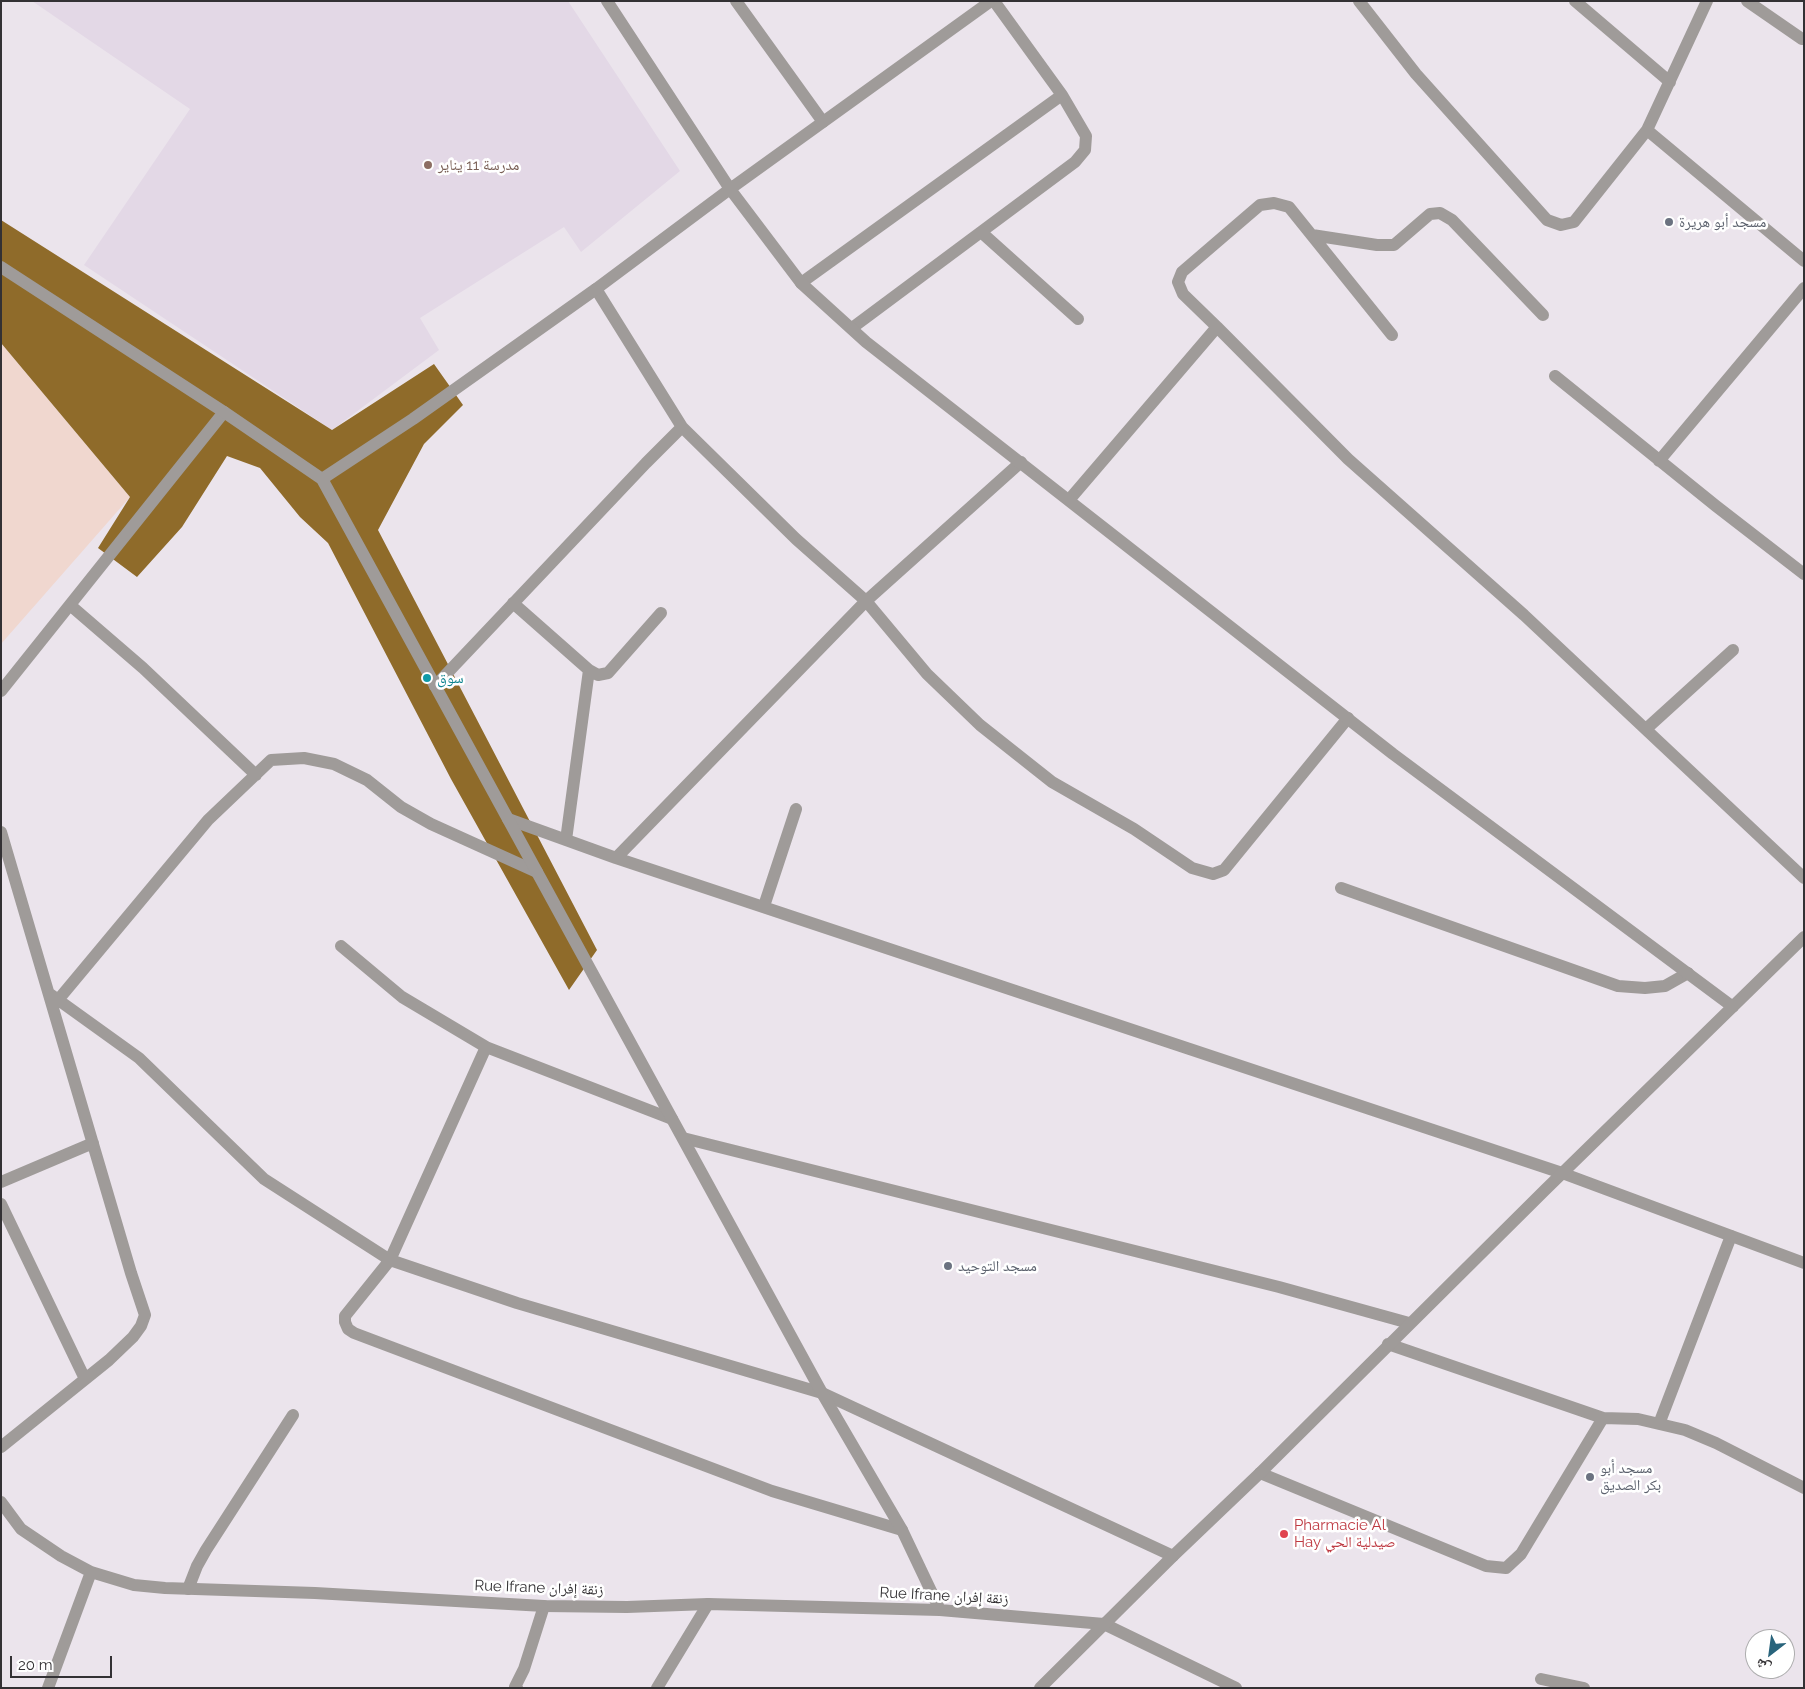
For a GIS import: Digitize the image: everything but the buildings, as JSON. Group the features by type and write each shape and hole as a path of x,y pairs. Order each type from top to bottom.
{"street":[{"path":"607,1 730,189 801,283 866,342 1348,718 1733,1007"},
{"path":"736,1 823,122"},
{"path":"322,479 414,419 596,290 730,189 993,1 1062,95 1086,136 1085,150 1075,162 852,328"},
{"path":"1359,1 1416,74 1547,220 1561,225 1574,222 1647,130 1707,1"},
{"path":"1575,1 1670,82"},
{"path":"1746,1 1802,39"},
{"path":"801,283 1062,95"},
{"path":"1647,130 1804,261"},
{"path":"1392,334 1288,207 1274,203 1260,205 1182,272 1178,282 1183,294 1348,460 1524,615 1804,878"},
{"path":"1312,235 1376,246 1394,245 1430,214 1440,214 1452,220 1543,315"},
{"path":"981,232 1078,320"},
{"path":"1,267 224,412 322,479 822,1393 902,1530 940,1610"},
{"path":"1659,461 1804,288"},
{"path":"596,290 682,427 796,539 866,601 927,674 980,725 1052,782 1134,829 1192,868 1213,874 1224,870 1348,718"},
{"path":"1069,500 1217,327"},
{"path":"1555,376 1659,461 1804,574"},
{"path":"1,691 224,412"},
{"path":"435,686 682,427"},
{"path":"616,858 866,601 1021,462"},
{"path":"513,603 589,670 598,675 608,673 661,613"},
{"path":"70,605 143,668 256,774"},
{"path":"1646,729 1733,650"},
{"path":"566,840 589,670"},
{"path":"54,997 208,820 272,760 304,758 334,764 366,780 401,807 431,824 537,872"},
{"path":"764,906 796,810"},
{"path":"508,819 616,858 1562,1173 1804,1263"},
{"path":"1,832 54,997 93,1143 145,1315 141,1326 133,1337 85,1379 1,1447"},
{"path":"1341,888 1618,986 1645,988 1665,986 1688,973"},
{"path":"1040,1688 1260,1473 1409,1323 1804,938"},
{"path":"341,946 402,996 486,1047 672,1119"},
{"path":"54,997 138,1058 264,1179 390,1260 517,1303 822,1393 1173,1556"},
{"path":"486,1047 390,1260 345,1316 348,1329 354,1333 772,1490 902,1530"},
{"path":"682,1138 1279,1287 1409,1323"},
{"path":"1,1182 93,1143"},
{"path":"1,1204 85,1379"},
{"path":"1659,1424 1731,1236"},
{"path":"1388,1344 1603,1418 1638,1419 1685,1430 1716,1443 1804,1488"},
{"path":"188,1589 206,1550 293,1414"},
{"path":"1260,1473 1486,1566 1506,1568 1521,1554 1603,1418"},
{"name":"Rue Ifrane زنقة إفران","path":"1,1502 21,1529 61,1556 92,1572 134,1585 188,1589 315,1592 544,1606 627,1607 708,1604 940,1610 1104,1624"},
{"path":"48,1688 92,1572"},
{"path":"657,1688 708,1604"},
{"path":"516,1687 524,1669 544,1606"},
{"path":"1104,1624 1236,1688"},
{"path":"1541,1679 1584,1688"}],"shaded area":[{"path":"32,1 568,1 680,171 581,252 564,227 420,318 439,350 332,430 84,265 190,109"},
{"path":"1,343 130,497 1,644"}],"place":[{"name":"مدرسة 11 يناير","path":"428,165"},
{"name":"مسجد أبو هريرة","path":"1669,222"},
{"name":"سوق","path":"427,678"},
{"name":"مسجد التوحيد","path":"948,1266"},
{"name":"مسجد أبو بكر الصديق","path":"1590,1477"},
{"name":"Pharmacie Al Hay صيدلية الحي","path":"1284,1534"}]}
